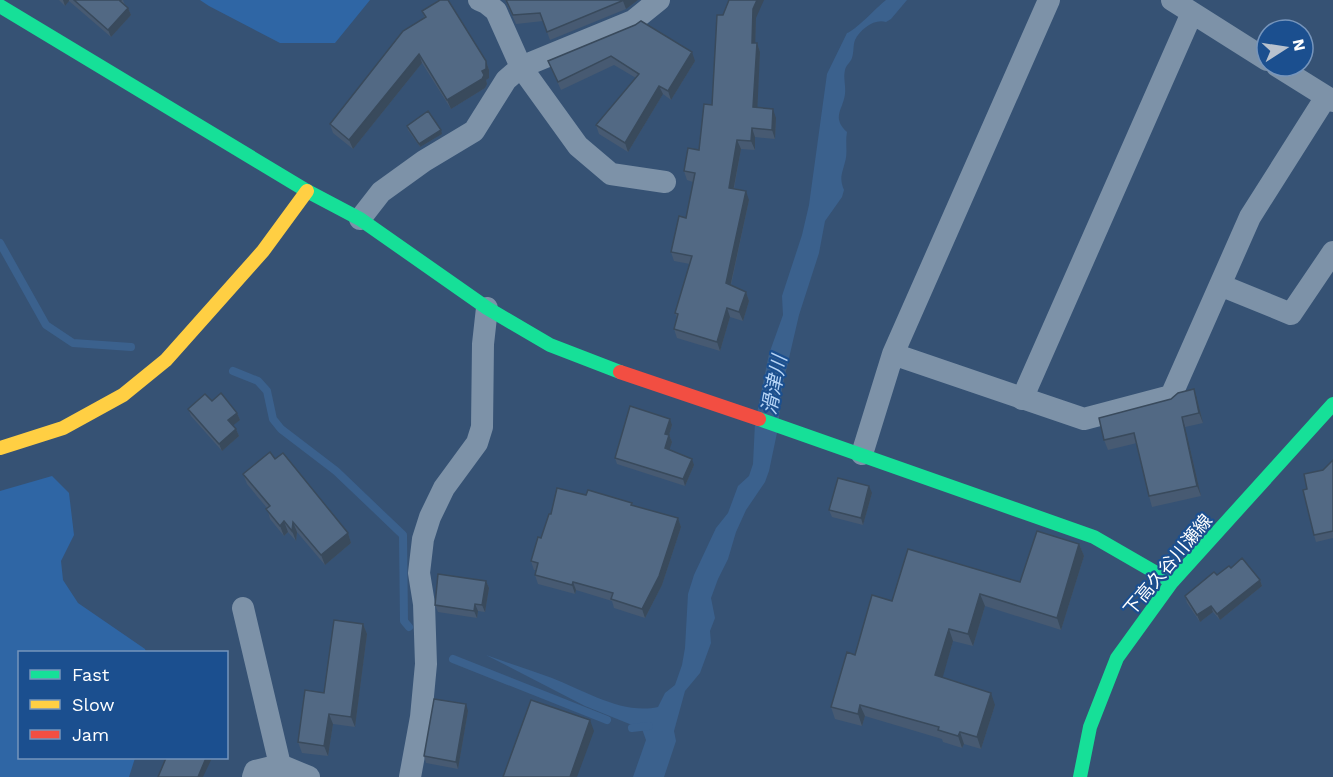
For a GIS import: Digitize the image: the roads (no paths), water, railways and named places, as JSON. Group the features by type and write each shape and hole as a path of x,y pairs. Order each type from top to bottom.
{"street":[{"path":"479,0 496,11 522,67 578,146 611,174 665,182"},
{"path":"360,219 381,192 424,161 474,131 506,80 522,67 633,21 659,0"},
{"path":"862,454 893,354 1049,0"},
{"path":"1172,0 1255,52"},
{"path":"0,6 307,190 360,219 488,308 550,345 593,363 862,454 1094,537 1172,582"},
{"path":"1022,399 1192,13"},
{"path":"893,354 1084,419 1171,396 1250,217 1330,99 1296,78"},
{"path":"0,448 63,428 123,394 166,360 263,251 307,190"},
{"path":"1220,285 1291,315 1333,252"},
{"path":"410,777 421,717 426,663 424,604 419,573 423,538 444,488 477,443 482,427 483,344 488,308"},
{"name":"下高久谷川瀬線","path":"1080,777 1090,727 1117,658 1172,582 1333,404"},
{"path":"243,608 280,765"},
{"path":"253,777 255,771 280,765 309,777"}],"water":[{"name":"滑津川","path":"886,0 907,0 891,19 868,25 860,32 855,40 852,58 845,70 845,94 839,113 842,127 847,132 846,159 841,179 844,190 842,197 825,221 819,253 799,315 782,388 778,428 769,471 765,482 746,510 711,598 715,618 710,631 711,643 700,673 685,691 674,731 676,741 664,777 633,777 646,740 642,729 585,706 486,655 631,708 658,707 665,693 675,685 685,648 688,594 694,575 716,528 728,513 738,486 749,476 753,464 755,423 769,354 783,315 782,296 802,235 809,205 827,74 847,33"}],"waterway":[{"path":"0,243 46,325 73,343 131,347"},
{"path":"233,371 258,381 267,391 273,419 281,429 336,471 403,535 404,621 409,627"},
{"path":"453,659 607,720"},
{"path":"632,728 649,726"}]}
